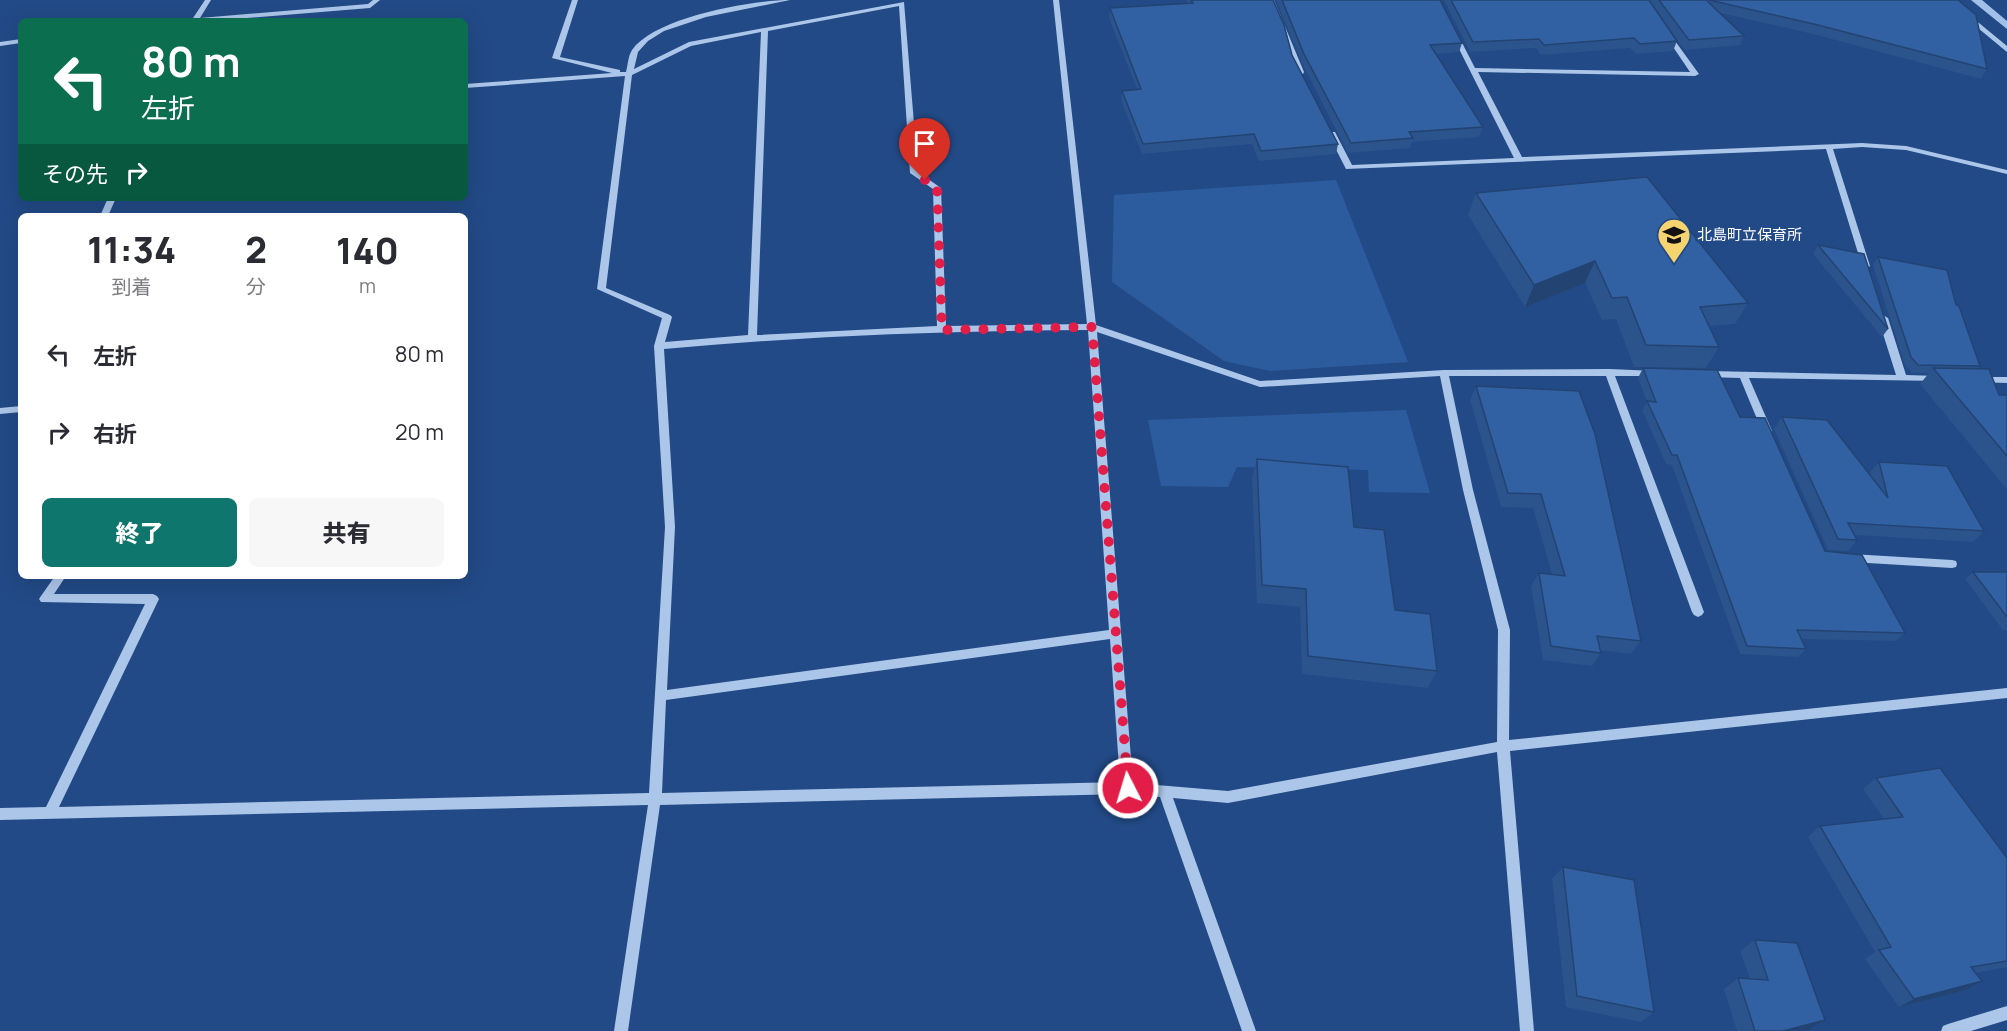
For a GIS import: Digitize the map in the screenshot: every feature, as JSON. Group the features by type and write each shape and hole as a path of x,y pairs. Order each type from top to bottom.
{"street":[{"path":"196,18 208,0"},
{"path":"220,18 370,6 377,0"},
{"path":"575,0 556,58 629,74"},
{"path":"621,1031 654,798 670,527 659,346 667,317 601,290 629,74 635,51 664,29 681,21 787,0"},
{"path":"1056,0 1092,327 1128,788"},
{"path":"1271,0 1306,84"},
{"path":"1947,0 2007,50"},
{"path":"468,86 629,74 689,44 902,3 914,172 937,188 942,330"},
{"path":"1473,70 1695,74 1663,28"},
{"path":"752,338 765,29"},
{"path":"1453,30 1519,160"},
{"path":"0,44 18,41"},
{"path":"1328,126 1349,167 1862,145 1906,148 2007,172"},
{"path":"1828,147 1870,279"},
{"path":"1881,312 1902,378"},
{"path":"659,346 752,338 942,330 1092,327 1219,372 1260,384 1444,373 1665,373"},
{"path":"1609,372 1698,612"},
{"path":"1444,373 1468,490 1504,630 1503,746 1527,1031"},
{"path":"1698,374 1948,379"},
{"path":"1743,375 1771,439"},
{"path":"1972,379 2007,380"},
{"path":"0,411 18,409"},
{"path":"1835,557 1952,564"},
{"path":"50,813 153,599 45,599 59,579"},
{"path":"660,696 1115,634"},
{"path":"0,814 1128,788 1228,797 1503,746 2007,693"},
{"path":"1164,791 1249,1031"},
{"path":"1948,1031 2007,1013"}],"shaded area":[{"path":"1336,180 1408,362 1270,371 1224,361 1112,282 1114,195"},
{"path":"1406,410 1430,493 1369,492 1368,470 1237,467 1228,487 1161,486 1148,420"}],"building":[{"path":"1191,0 1273,0 1284,25 1292,55 1338,144 1261,151 1254,134 1143,144 1122,91 1141,89 1110,8 1193,3"},
{"path":"1282,0 1440,0 1462,43 1430,45 1483,127 1409,132 1413,138 1351,143 1304,54"},
{"path":"1451,0 1649,0 1677,41 1640,44 1634,38 1544,45 1539,39 1473,42"},
{"path":"1659,0 1706,0 1744,36 1689,40"},
{"path":"1709,0 1958,0 1976,15 1987,69 1818,25"},
{"path":"1647,177 1748,303 1700,307 1719,347 1646,345 1627,297 1612,298 1595,261 1534,285 1476,193"},
{"path":"1818,245 1864,254 1888,329"},
{"path":"1878,257 1947,270 1956,305 1959,306 1980,366 1918,365 1911,357"},
{"path":"1643,368 1717,370 1740,417 1765,418 1825,551 1862,555 1905,633 1797,630 1806,649 1747,646 1677,455 1672,455 1647,401 1656,402"},
{"path":"1933,368 1989,369 1999,395 2007,395 2007,456"},
{"path":"1476,386 1579,391 1595,434 1641,641 1597,636 1601,653 1551,646 1539,573 1565,576 1541,494 1508,493"},
{"path":"1782,417 1827,420 1888,498 1879,462 1947,466 1984,531 1848,523 1857,540 1838,539"},
{"path":"1257,459 1348,467 1354,527 1384,530 1395,610 1430,614 1437,671 1308,656 1306,589 1262,585"},
{"path":"1973,572 2007,572 2007,617"},
{"path":"1940,768 2007,858 2007,961 1971,967 1982,981 1914,999 1879,950 1891,947 1820,826 1903,817 1876,778"},
{"path":"1563,867 1634,880 1654,1012 1577,996"},
{"path":"1755,940 1797,943 1825,1020 1783,1031 1755,1031 1738,978 1768,980"}],"waterway":[{"path":"1976,0 2007,26"}],"place":[{"name":"北島町立保育所","path":"1674,264"}],"route":[{"path":"925,180 937,188 942,330 1092,327 1128,788"}]}
